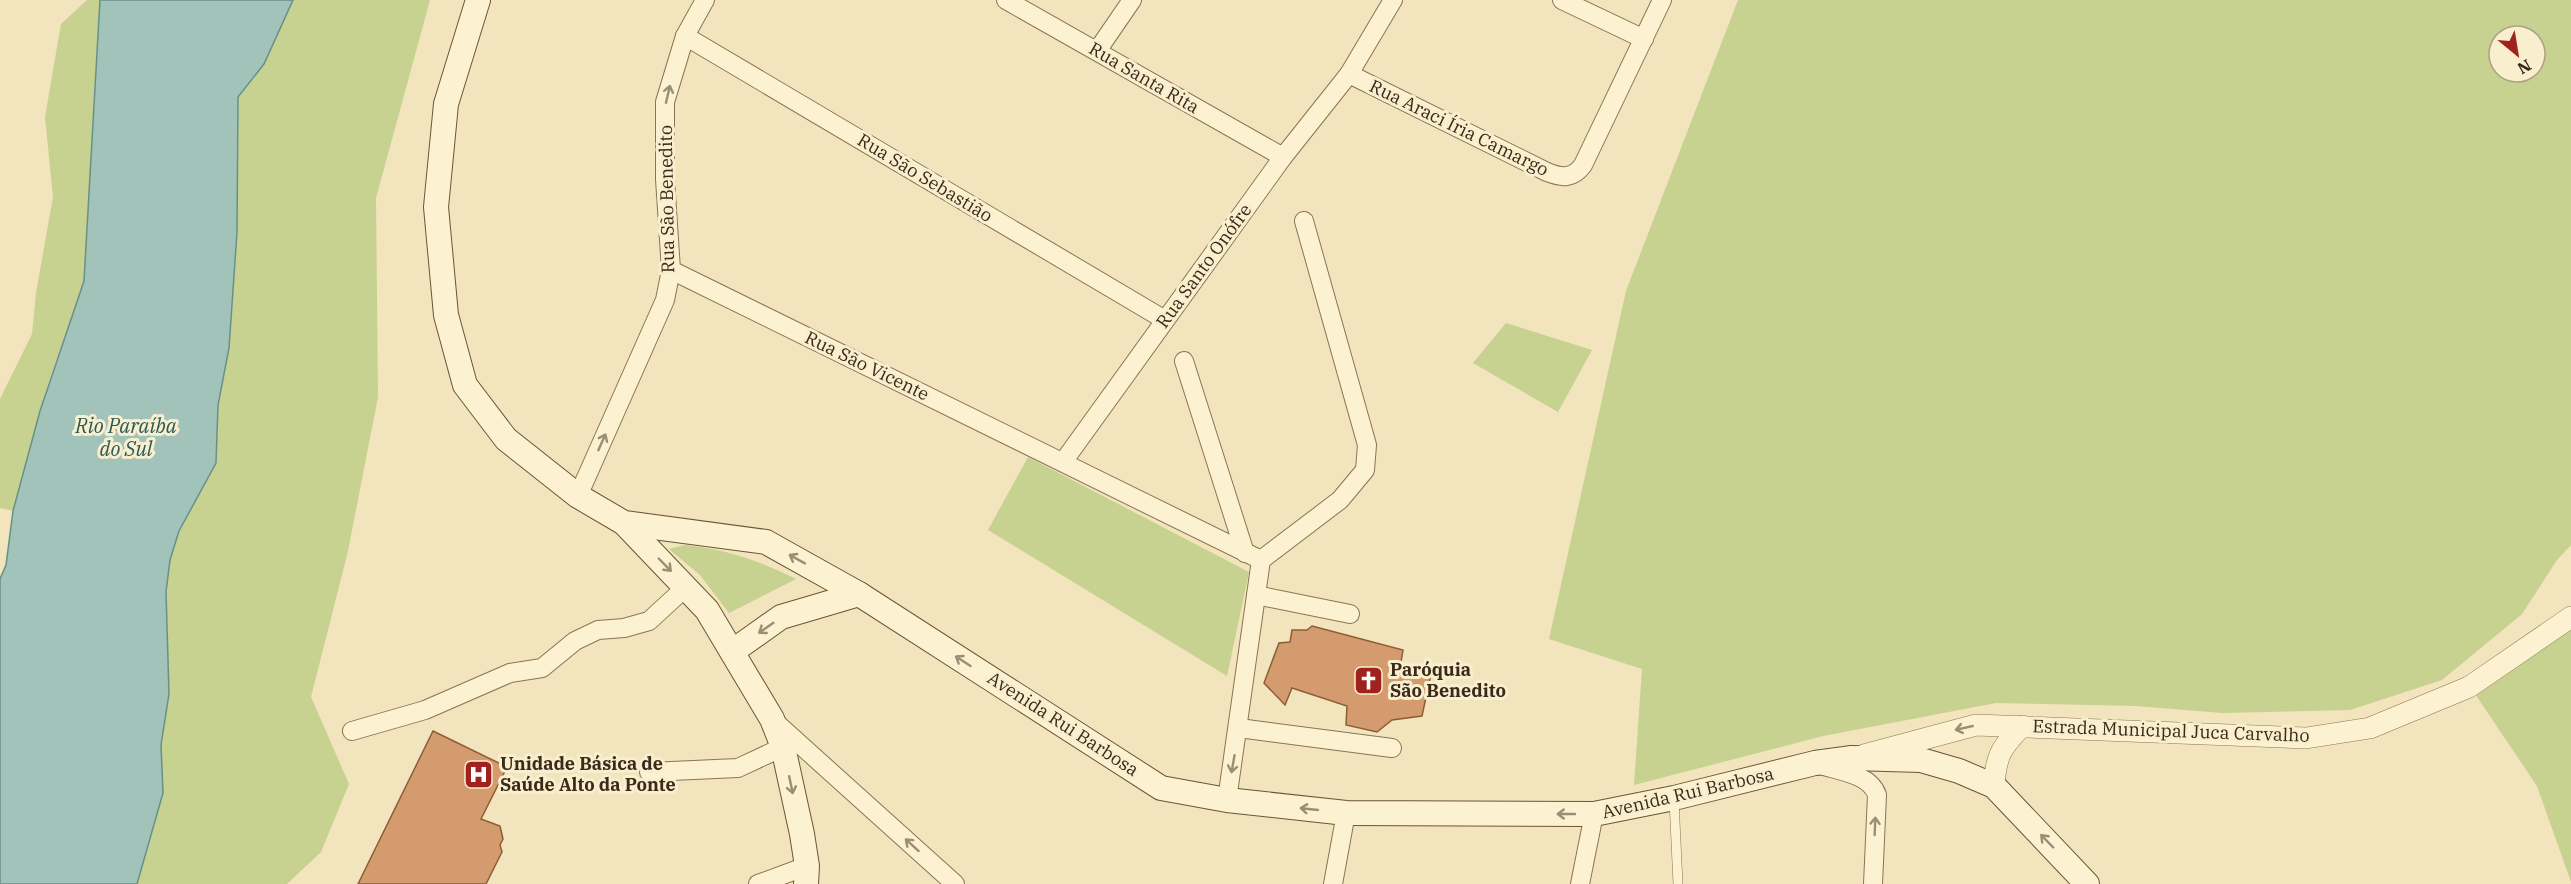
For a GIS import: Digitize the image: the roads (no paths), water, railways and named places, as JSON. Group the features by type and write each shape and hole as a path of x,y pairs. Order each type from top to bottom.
{"main road":[{"name":"Avenida Rui Barbosa","path":"478,0 445,116 436,207 446,315 465,386 506,439 578,496 624,523 766,542 860,594 1161,788 1227,800 1346,813 1594,814 1674,798 1815,763 1852,758 1921,760 1959,771 1994,786 2087,884"},
{"path":"624,523 707,610 772,719 783,747 807,875"},
{"path":"733,651 781,617 860,594"}],"street":[{"name":"Rua São Benedito","path":"578,496 665,300 671,270 665,179 665,102 685,36 705,0"},
{"name":"Rua Santa Rita","path":"1006,0 1283,157"},
{"path":"1097,51 1132,0"},
{"name":"Rua Santo Onófre","path":"1063,462 1283,157 1348,74 1393,0"},
{"path":"1562,0 1644,39 1662,0"},
{"name":"Rua São Sebastião","path":"685,36 1165,320"},
{"name":"Rua Araci Íria Camargo","path":"1348,74 1547,172 1560,177 1570,177 1577,174 1583,165 1644,39"},
{"path":"1253,557 1340,500 1365,470 1367,446 1304,221"},
{"name":"Rua São Vicente","path":"671,270 1253,557"},
{"path":"1184,362 1253,557 1256,595 1227,800"},
{"path":"352,731 425,710 510,673 542,668 575,641 598,630 624,628 649,621 686,587"},
{"path":"1256,595 1350,614"},
{"name":"Estrada Municipal Juca Carvalho","path":"1852,758 1976,725 2306,738 2370,728 2469,687 2571,618"},
{"path":"772,719 955,884"},
{"path":"1994,786 1995,762 2002,747 2022,726"},
{"path":"1239,728 1392,748"},
{"path":"649,772 738,768 783,747"},
{"path":"1815,763 1863,779 1874,786 1877,795 1873,884"},
{"path":"1333,884 1346,813"},
{"path":"1580,884 1594,814"},
{"path":"758,884 807,875"}],"lane":[{"path":"1674,798 1678,884"}],"water":[{"name":"Rio Paraíba do Sul","path":"100,0 293,0 264,64 238,97 237,232 229,348 218,405 216,463 179,531 170,560 166,592 169,694 161,745 163,793 137,884 0,884 0,579 6,565 13,511 40,411 84,281"}],"place":[{"name":"Paróquia São Benedito","path":"1369,680"},
{"name":"Unidade Básica de Saúde Alto da Ponte","path":"479,774"}]}
